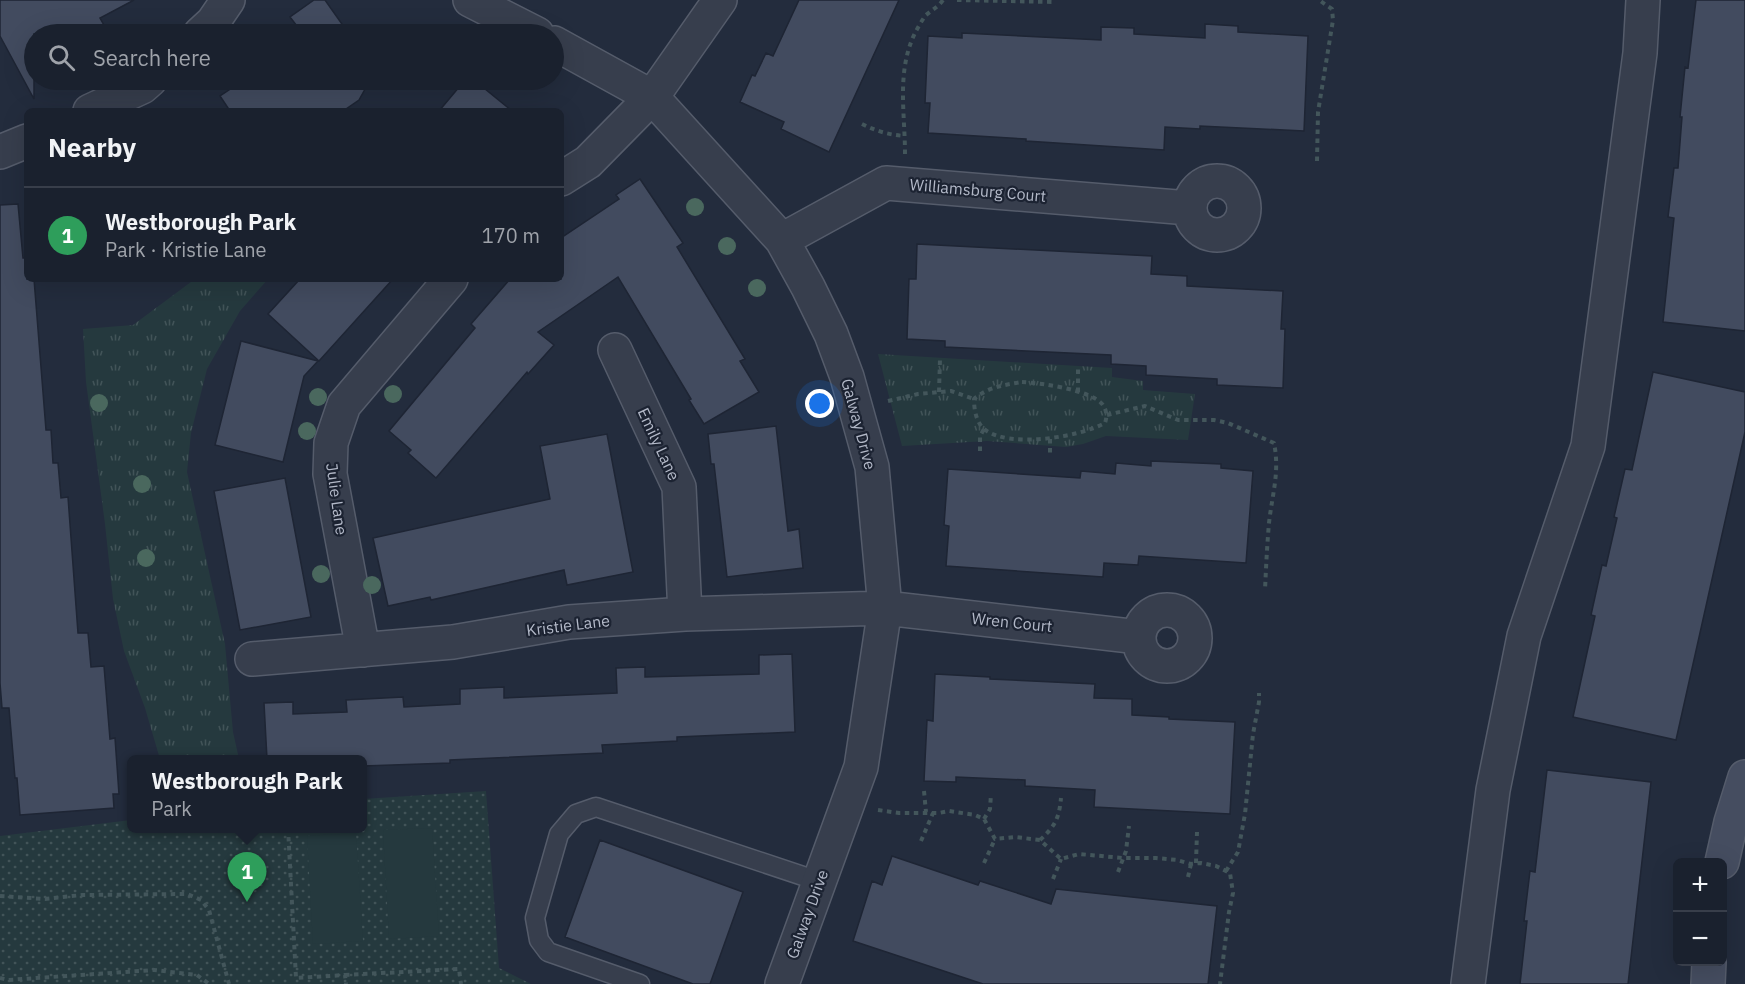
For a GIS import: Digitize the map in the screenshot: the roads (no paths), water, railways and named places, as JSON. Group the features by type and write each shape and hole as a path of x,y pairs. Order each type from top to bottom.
{"main road":[{"path":"1723,858 1745,777"},
{"path":"1708,984 1709,966"}],"street":[{"path":"211,24 228,0"},
{"path":"470,0 517,24"},
{"path":"564,177 588,162 652,97 720,0"},
{"path":"1468,984 1493,790 1524,636 1588,446 1640,53 1643,0"},
{"name":"Galway Drive","path":"564,49 652,97 782,240 831,334 848,378 872,467 885,608 861,767 818,881 789,982"},
{"path":"96,108 136,90"},
{"path":"0,152 24,142"},
{"name":"Williamsburg Court","path":"782,240 886,183 1189,208"},
{"name":"Julie Lane","path":"363,650 330,474 331,443 344,405 448,282"},
{"name":"Emily Lane","path":"615,350 679,487 685,615"},
{"name":"Kristie Lane","path":"252,659 453,642 569,622 685,615 885,608"},
{"name":"Wren Court","path":"885,608 1139,637"}],"lane":[{"path":"640,984 548,952 539,940 535,918 559,834 576,814 596,807 818,881"}],"place":[{"name":"Westborough Park","path":"247,902"}]}
